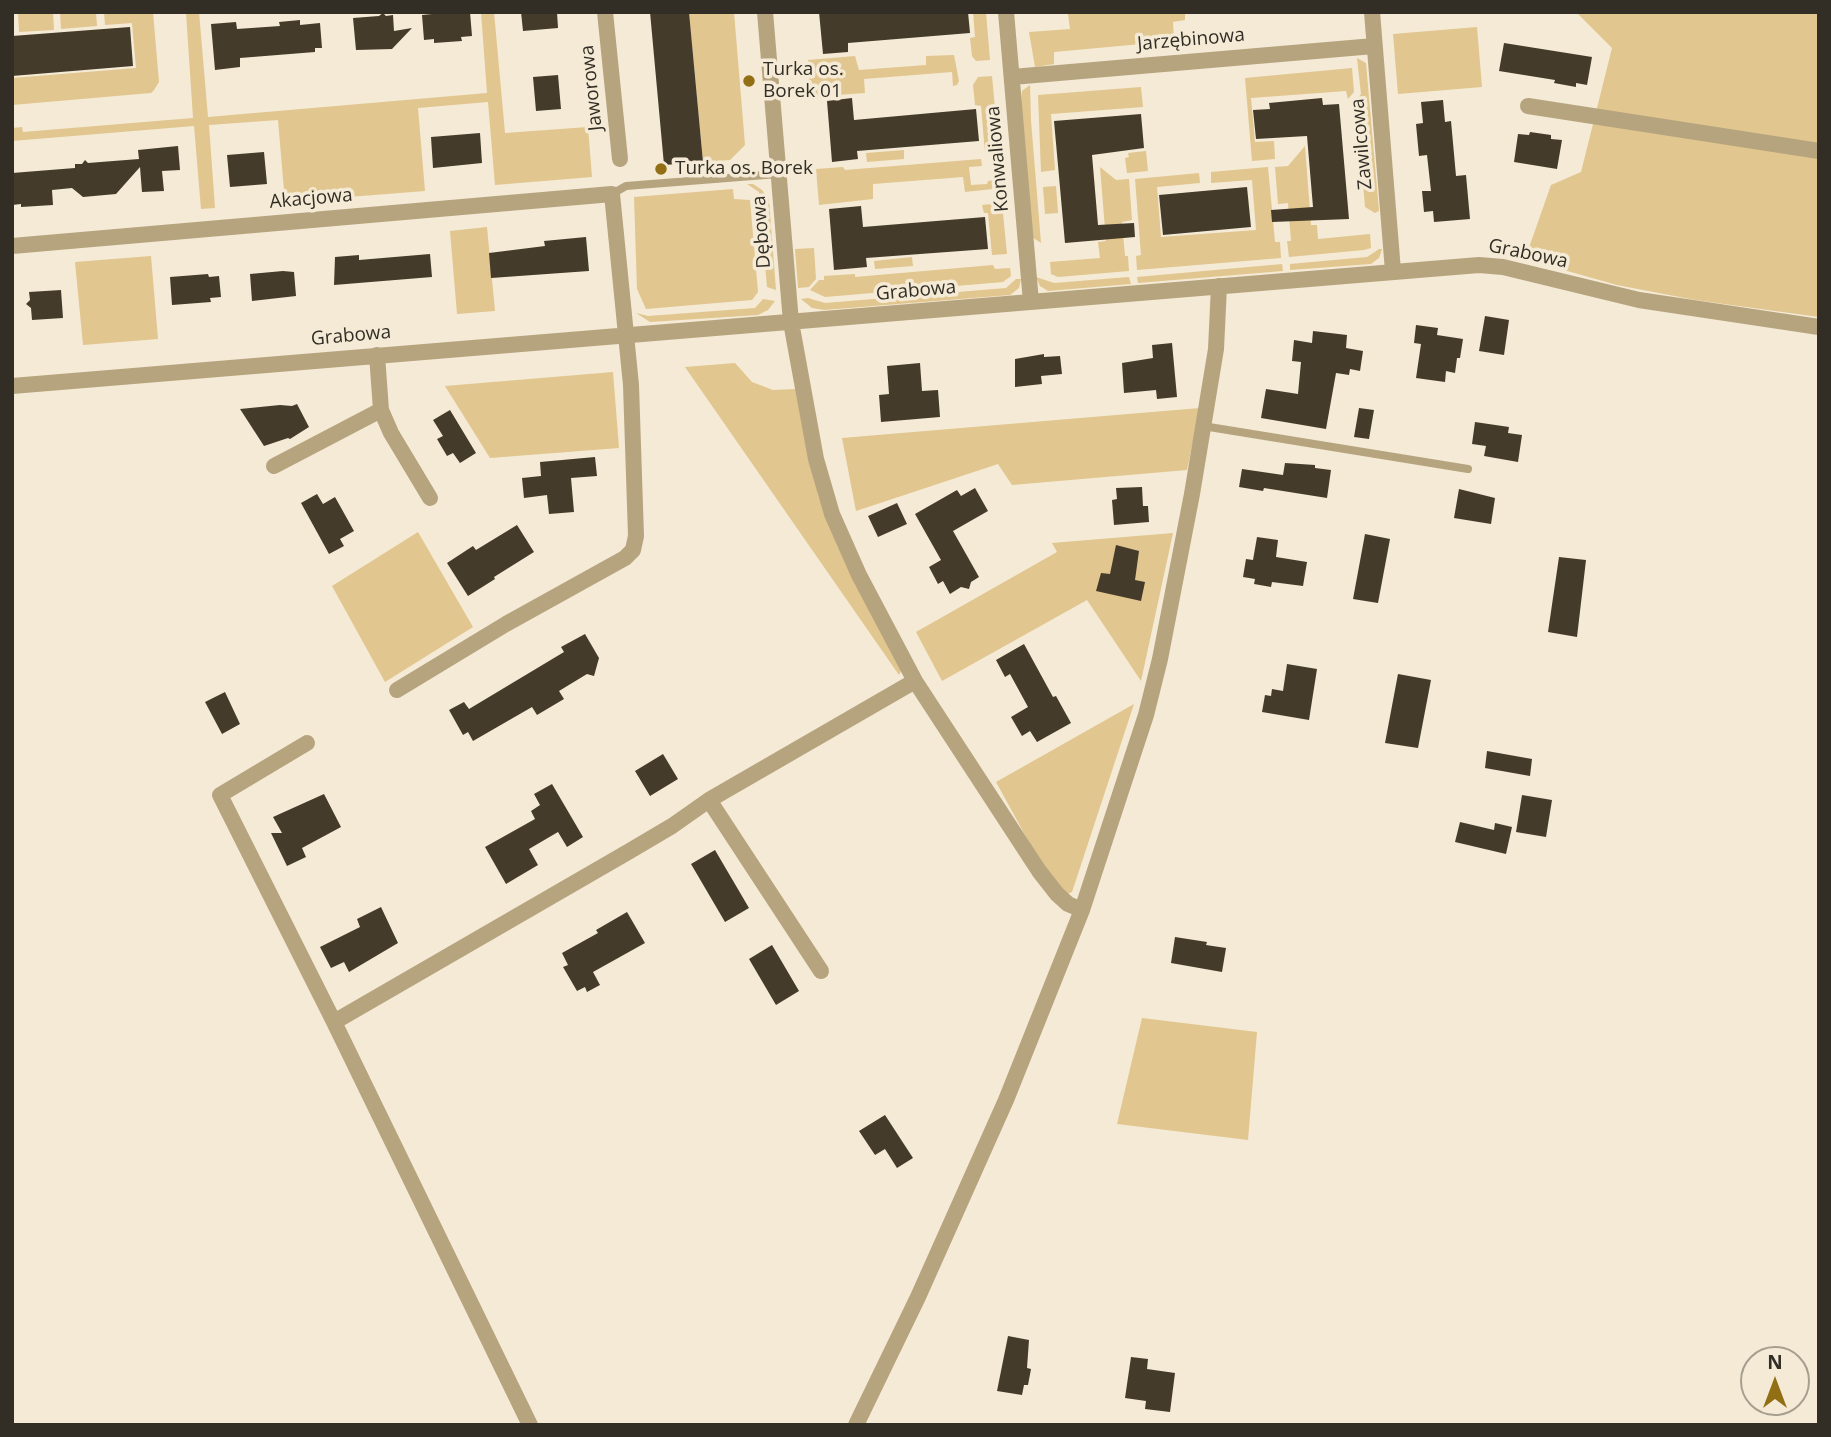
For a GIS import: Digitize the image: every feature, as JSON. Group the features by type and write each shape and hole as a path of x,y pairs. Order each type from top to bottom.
{"street":[{"name":"Jaworowa","path":"605,12 620,159"},
{"name":"Dębowa","path":"765,12 790,322 816,459 832,514 859,575 915,681 1039,871 1068,904 1082,910"},
{"name":"Konwaliowa","path":"1006,12 1031,302"},
{"name":"Zawilcowa","path":"1371,12 1393,271"},
{"name":"Jarzębinowa","path":"1012,77 1374,46"},
{"path":"1528,106 1819,151"},
{"path":"397,690 506,624 625,558 634,550 636,536 631,385 612,194"},
{"name":"Akacjowa","path":"12,246 612,194"},
{"name":"Grabowa","path":"12,386 1393,271 1495,265 1639,300 1819,327"},
{"path":"856,1425 918,1297 1006,1100 1082,910 1154,685 1176,581 1216,349 1219,286"},
{"path":"377,355 381,410 391,433 430,498"},
{"path":"274,466 381,410"},
{"path":"334,1022 650,839 709,800 915,681"},
{"path":"307,743 220,795 530,1425"},
{"path":"709,800 821,971"}],"lane":[{"path":"612,194 626,186 779,174"},
{"path":"1203,426 1468,469"}],"shaded area":[{"path":"53,12 54,30 19,32 18,13"},
{"path":"60,12 96,12 97,26 61,29"},
{"path":"104,12 153,12 159,82 154,90 151,93 12,105 12,78 136,68 132,23 105,25"},
{"path":"186,12 199,12 208,117 487,93 481,12 494,12 505,133 588,127 592,177 495,185 488,102 418,108 425,191 285,202 278,120 209,125 215,208 201,209 194,126 12,141 12,128 22,127 23,132 193,118"},
{"path":"689,12 734,12 745,145 730,160 703,162"},
{"path":"973,12 986,12 990,60 976,61 972,56 970,38 975,37"},
{"path":"1185,12 1185,20 1173,22 1174,41 1054,52 1054,64 1035,67 1029,32 1070,29 1068,14"},
{"path":"1576,12 1819,12 1819,317 1695,300 1617,285 1525,259 1551,185 1581,172 1612,48"},
{"path":"1477,27 1482,87 1398,94 1393,34"},
{"path":"954,55 959,81 957,85 953,86 952,72 864,79 865,93 810,97 808,60 855,56 859,70 926,65 926,56"},
{"path":"1357,58 1366,63 1379,211 1375,213 1365,207 1356,102 1361,94"},
{"path":"1352,68 1354,92 1348,99 1346,91 1251,98 1255,142 1274,141 1275,159 1252,161 1245,78"},
{"path":"992,76 999,151 985,153 981,106 975,105 973,85 978,77"},
{"path":"1030,85 1041,243 1032,237 1021,102 1022,91"},
{"path":"1141,87 1143,107 1051,114 1055,170 1041,172 1038,95"},
{"path":"1305,146 1311,225 1317,225 1318,239 1370,234 1371,248 1289,257 1287,241 1291,241 1288,203 1278,204 1275,167 1288,166"},
{"path":"904,150 904,159 867,162 866,153"},
{"path":"1146,151 1148,171 1127,173 1125,158 1129,157 1128,153"},
{"path":"981,159 982,166 969,167 971,185 987,184 988,181 1001,179 1002,188 965,192 963,177 873,184 873,199 819,205 816,169 843,167 845,170"},
{"path":"1100,167 1116,180 1129,179 1132,220 1122,222 1129,271 1058,277 1051,274 1050,262 1100,258 1098,242 1106,241"},
{"path":"1268,167 1275,242 1280,242 1281,258 1137,270 1136,256 1141,255 1135,179 1199,173 1200,183 1157,187 1161,237 1256,230 1252,180 1211,183 1211,172"},
{"path":"747,184 753,184 762,190 769,200 776,290 767,287 759,192"},
{"path":"1056,186 1058,213 1045,214 1043,187"},
{"path":"733,189 734,199 750,200 758,292 752,300 646,309 637,289 634,197"},
{"path":"1002,203 1007,254 992,255 988,213 984,213 982,205"},
{"path":"487,227 495,311 457,314 450,231"},
{"path":"814,248 816,279 809,287 798,288 795,249"},
{"path":"1382,249 1379,258 1371,264 1290,270 1290,264 1367,257"},
{"path":"151,256 158,339 83,345 75,262"},
{"path":"912,257 913,266 875,269 874,261"},
{"path":"1282,264 1283,271 1138,283 1137,277"},
{"path":"993,265 995,269 1010,268 1011,276 1003,282 825,297 810,290 819,280 824,280 824,276 855,274 855,277"},
{"path":"1036,277 1054,283 1129,277 1131,284 1048,291 1040,286"},
{"path":"1016,279 1021,279 1019,288 1010,295 824,310 812,308 801,299 808,298 825,303 1006,288"},
{"path":"763,299 775,301 768,310 758,315 650,322 636,313 648,316 755,308"},
{"path":"735,363 752,382 773,390 797,389 818,495 852,575 903,667 899,675 685,367"},
{"path":"613,372 619,448 490,458 445,386"},
{"path":"1200,408 1187,470 1012,485 998,464 856,511 842,438"},
{"path":"418,532 473,627 385,682 332,586"},
{"path":"1173,533 1141,681 1087,600 942,681 916,632 1057,552 1052,543"},
{"path":"1134,704 1072,892 1065,895 1041,864 996,782"},
{"path":"1142,1018 1257,1032 1248,1140 1117,1124"}],"building":[{"path":"470,12 472,36 461,37 462,41 434,43 434,39 424,40 422,15"},
{"path":"521,12 557,12 558,28 523,31"},
{"path":"650,12 689,12 703,162 664,165"},
{"path":"819,12 968,12 970,33 848,43 848,52 823,54"},
{"path":"383,13 386,16 393,15 394,31 412,28 392,49 356,50 353,18 379,16"},
{"path":"300,20 300,25 320,23 322,48 315,48 315,52 240,58 240,67 215,70 211,24 236,22 237,29 280,26 279,22"},
{"path":"130,27 133,66 12,76 12,36"},
{"path":"1504,43 1592,57 1587,85 1576,83 1576,87 1554,83 1555,80 1499,71"},
{"path":"558,75 561,109 536,111 533,77"},
{"path":"852,98 854,120 976,109 979,141 857,151 858,159 832,162 827,101"},
{"path":"1322,98 1323,105 1339,104 1349,219 1272,222 1271,210 1313,207 1307,136 1256,139 1253,110 1270,109 1269,103"},
{"path":"1443,100 1445,122 1451,121 1456,176 1466,175 1470,219 1434,222 1433,211 1424,212 1422,191 1431,191 1427,155 1419,156 1416,124 1423,123 1421,102"},
{"path":"1141,114 1144,148 1092,155 1098,225 1134,223 1135,237 1065,243 1054,121"},
{"path":"1530,132 1551,135 1551,139 1562,140 1557,169 1514,162 1518,134 1529,135"},
{"path":"480,133 482,163 433,168 431,137"},
{"path":"178,146 180,170 162,171 164,191 142,192 140,167 116,194 83,197 72,188 52,190 53,205 12,205 12,173 75,168 75,164 82,164 85,160 88,163 139,159 138,150"},
{"path":"264,152 267,184 230,187 227,155"},
{"path":"1247,187 1251,227 1163,235 1159,195"},
{"path":"861,206 863,227 985,217 988,249 866,258 867,267 834,270 829,209"},
{"path":"586,237 589,271 491,278 489,253 545,246 544,241"},
{"path":"430,254 432,277 334,285 335,257 359,255 359,260"},
{"path":"294,272 296,296 252,301 250,274"},
{"path":"208,274 209,277 219,276 221,297 210,298 211,302 172,305 170,277"},
{"path":"61,290 63,318 32,320 31,308 26,304 30,300 29,292"},
{"path":"1485,316 1509,320 1504,355 1479,351"},
{"path":"1416,325 1438,328 1437,335 1463,339 1455,373 1446,371 1445,382 1416,378 1421,344 1414,343"},
{"path":"1313,331 1347,335 1346,348 1363,351 1360,371 1350,369 1349,375 1336,373 1326,429 1261,418 1266,389 1298,394 1301,362 1292,361 1294,340 1312,343"},
{"path":"1172,343 1177,397 1157,399 1156,390 1124,393 1122,363 1153,358 1152,345"},
{"path":"1044,354 1044,357 1060,356 1062,374 1041,376 1042,384 1015,387 1015,359"},
{"path":"920,363 922,391 938,390 940,417 881,422 879,395 889,394 887,366"},
{"path":"297,404 309,427 290,439 264,446 240,409 292,406"},
{"path":"1359,408 1374,410 1369,439 1354,437"},
{"path":"450,410 476,453 460,463 453,453 447,456 437,439 443,436 433,420"},
{"path":"1475,422 1509,427 1508,433 1522,435 1518,462 1484,456 1486,446 1472,444"},
{"path":"595,457 597,476 571,478 574,512 549,514 547,495 524,498 522,478 541,476 540,462"},
{"path":"1285,463 1315,465 1315,468 1331,470 1327,498 1264,488 1263,491 1239,487 1242,469 1283,475"},
{"path":"1142,487 1143,506 1148,506 1149,522 1114,525 1112,500 1117,499 1116,488"},
{"path":"975,488 988,511 953,531 979,577 971,582 969,589 961,587 950,594 943,581 938,584 929,567 941,560 915,514 957,490 961,496"},
{"path":"1459,489 1495,498 1491,524 1454,518"},
{"path":"317,494 323,504 335,497 354,531 340,539 344,546 329,554 301,503"},
{"path":"897,503 907,524 878,537 868,516"},
{"path":"517,525 534,552 468,596 447,563 473,546 476,550"},
{"path":"1365,534 1390,539 1378,603 1353,599"},
{"path":"1257,537 1278,540 1276,557 1307,562 1303,586 1272,582 1271,587 1254,584 1255,579 1243,577 1246,559 1253,560"},
{"path":"1116,545 1139,551 1135,580 1145,582 1141,601 1096,591 1101,573 1110,574"},
{"path":"1559,557 1586,560 1577,637 1548,632"},
{"path":"585,634 599,658 594,676 587,674 559,691 564,699 537,715 532,707 473,741 468,732 463,735 449,710 464,702 469,709 564,652 561,647"},
{"path":"1024,644 1053,697 1056,696 1071,723 1037,742 1030,731 1022,736 1011,717 1028,707 1010,674 1005,677 996,660"},
{"path":"1287,664 1317,669 1309,720 1262,712 1265,695 1271,696 1272,689 1283,691"},
{"path":"1398,674 1431,680 1418,748 1385,743"},
{"path":"225,692 240,724 222,734 205,702"},
{"path":"1487,751 1532,759 1530,776 1485,768"},
{"path":"663,754 678,779 650,796 635,771"},
{"path":"552,784 583,837 567,847 558,832 529,849 538,865 506,884 485,847 535,819 531,811 540,805 534,794"},
{"path":"324,794 341,827 302,848 306,857 287,866 271,833 282,833 273,817"},
{"path":"1522,795 1552,800 1546,837 1516,832"},
{"path":"1460,822 1494,830 1495,823 1512,827 1506,854 1455,842"},
{"path":"715,850 749,908 725,922 691,864"},
{"path":"381,907 398,943 349,972 344,962 331,968 320,947 360,927 357,919"},
{"path":"627,912 645,943 593,972 600,985 587,992 585,987 577,991 563,967 568,965 562,953 598,933 596,930"},
{"path":"1175,937 1226,948 1222,972 1171,963"},
{"path":"772,945 799,991 776,1005 749,959"},
{"path":"885,1115 913,1158 897,1168 885,1149 875,1155 859,1131"},
{"path":"1008,1336 1029,1340 1027,1368 1031,1369 1028,1385 1024,1385 1022,1395 997,1391"},
{"path":"1131,1357 1148,1359 1147,1369 1175,1373 1170,1412 1145,1409 1146,1401 1125,1398"}],"place":[{"name":"Turka os. Borek 01","path":"749,81"},
{"name":"Turka os. Borek","path":"661,169"}]}
